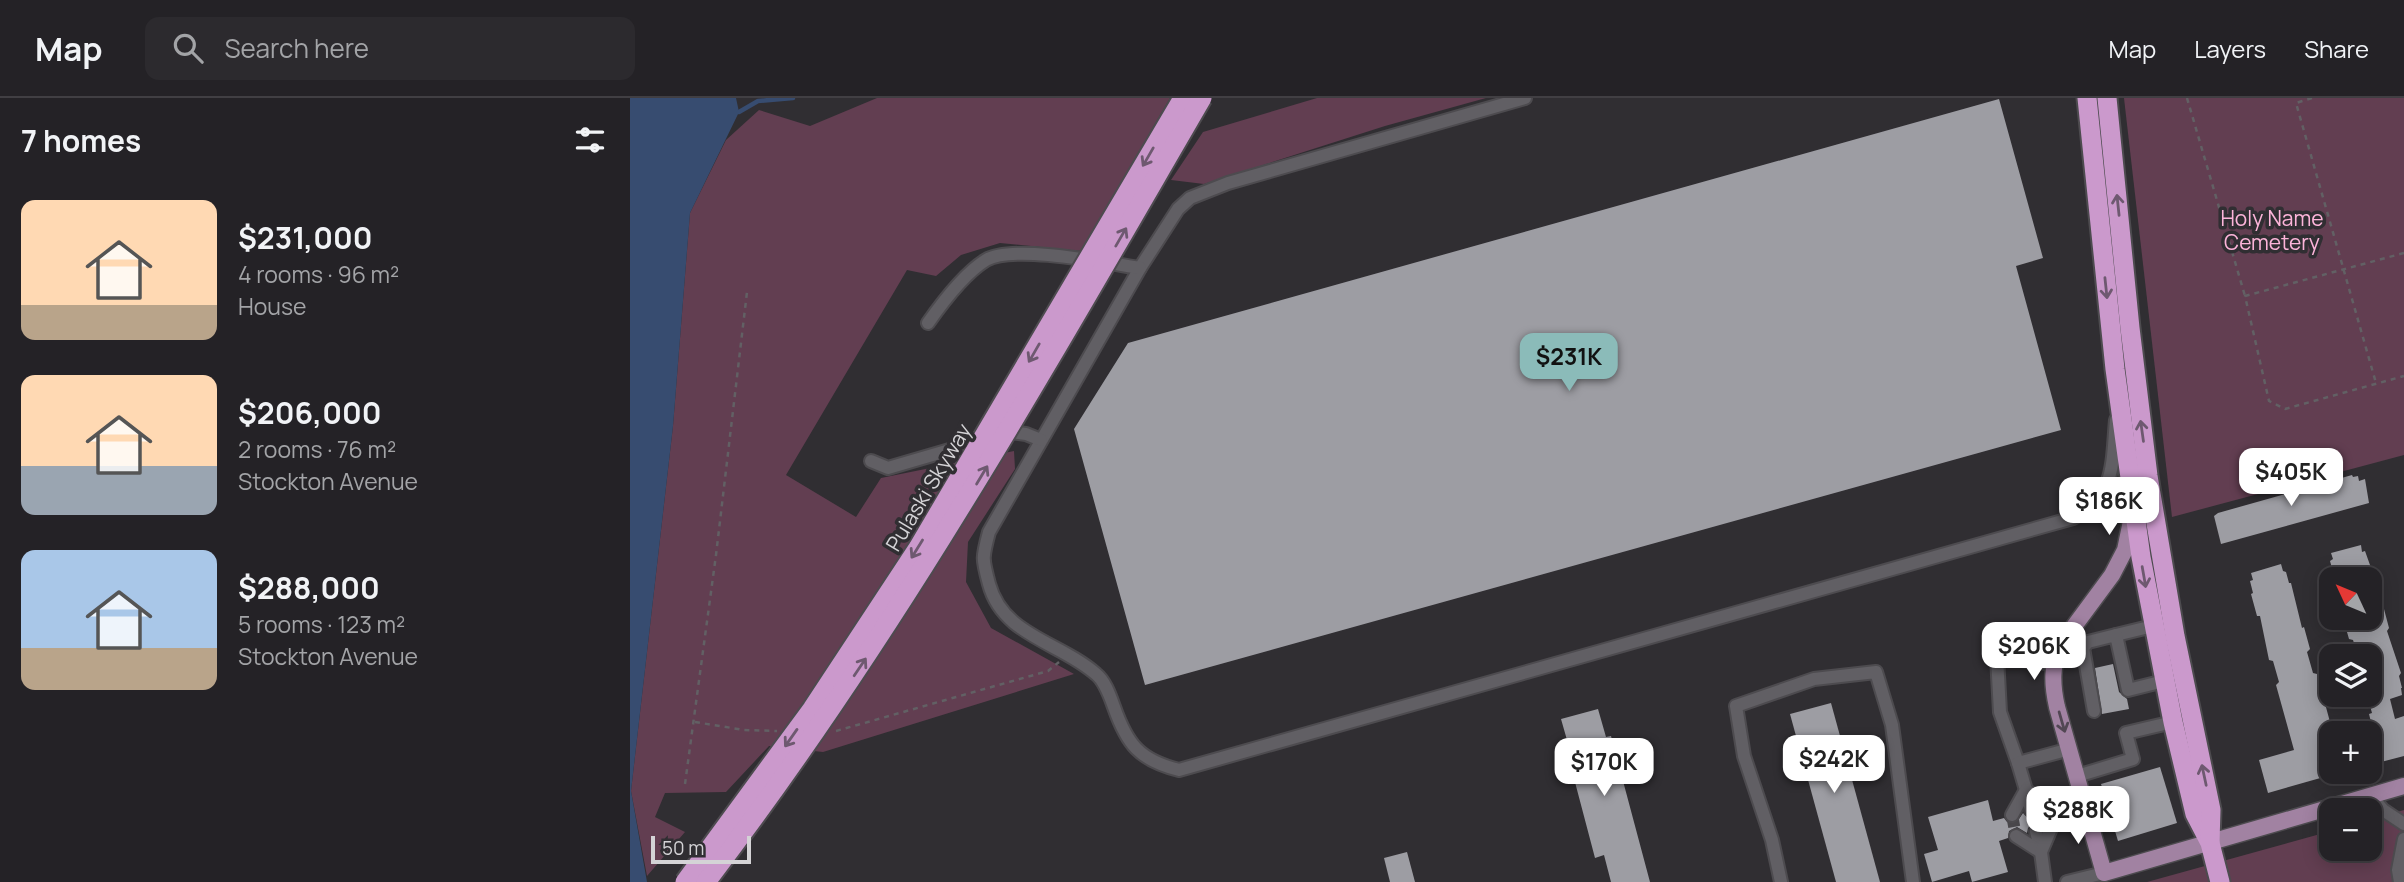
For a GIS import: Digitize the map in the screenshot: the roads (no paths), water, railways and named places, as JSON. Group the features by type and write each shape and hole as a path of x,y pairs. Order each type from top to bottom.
{"highway":[{"name":"Pulaski Skyway","path":"685,882 805,718 905,569 1183,98"},
{"name":"Pulaski Skyway","path":"706,882 819,728 932,557 1202,98"},
{"path":"2087,98 2118,393 2153,626 2195,814 2210,843 2220,882"},
{"path":"2107,98 2145,453 2170,608 2211,810 2210,843"}],"main road":[{"path":"2134,510 2125,550 2118,564 2064,638 2054,664 2054,692 2104,873 2404,786"}],"street":[{"path":"1525,98 1227,183 1190,198 1178,209 1140,268 1041,440 989,532 982,557 993,598 1011,622 1098,675 1111,697 1124,734 1146,758 1178,770 2073,518 2098,499 2108,485 2112,471 2118,393"},
{"path":"928,323 947,296 986,260 1004,254 1074,258 1140,268"},
{"path":"871,461 888,468 960,447 995,431 1026,434 1041,440"},
{"path":"2094,711 2083,648 2088,642 2153,626"},
{"path":"2116,635 2128,690 2164,681"},
{"path":"2031,810 2000,712 1997,657 2054,664"},
{"path":"1781,882 1772,839 1744,756 1736,706 1814,679 1877,672 1892,725 1913,882"},
{"path":"2077,776 2133,759 2126,733 2173,722"},
{"path":"2018,763 2070,750"},
{"path":"2026,790 2047,805"},
{"path":"2012,815 2026,790"},
{"path":"2371,796 2383,810 2404,824"},
{"path":"2041,852 2052,826"},
{"path":"2036,831 2045,882"},
{"path":"2016,836 2041,852"},
{"path":"2400,882 2398,870 2404,839"},
{"path":"2067,882 2104,873"}],"water":[{"path":"630,98 736,98 739,112 690,213 673,426 631,791 647,882 630,882"}],"waterway":[{"path":"739,112 758,101 793,98"}],"tunnel":[{"path":"2047,805 2052,826"},
{"path":"2031,810 2036,831"},
{"path":"2012,815 2016,836"}],"park label":[{"name":"Holy Name Cemetery","path":"2272,230"}]}
